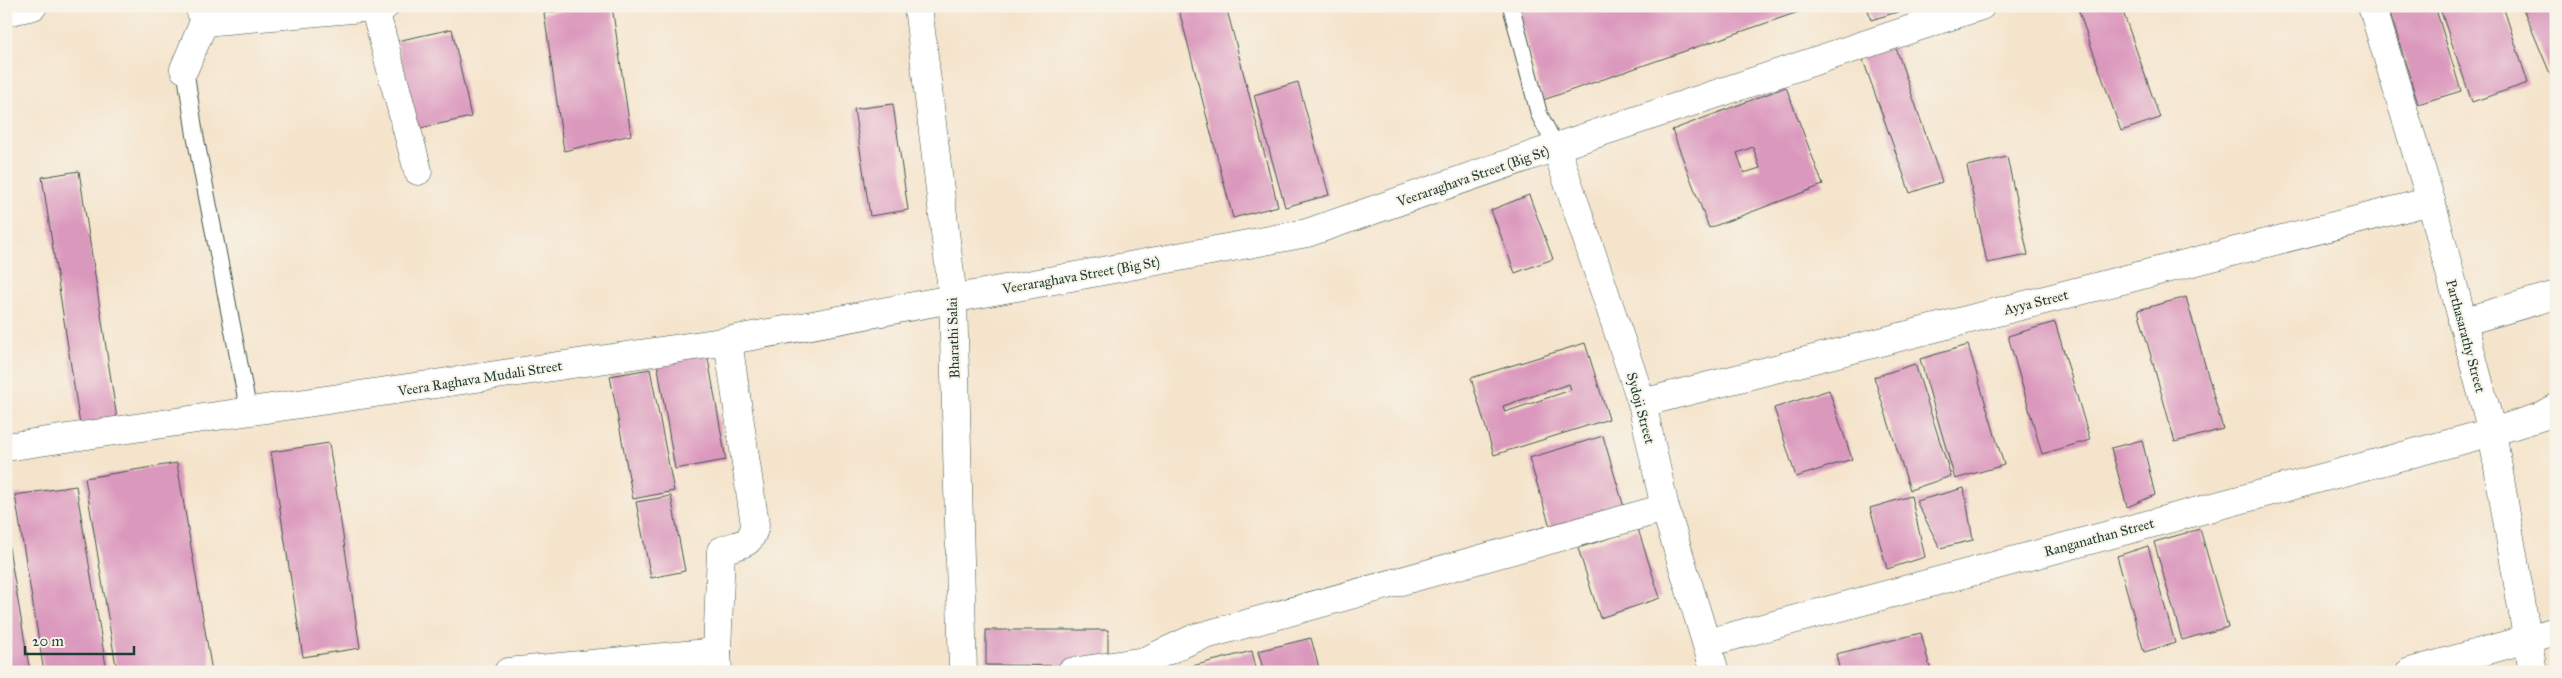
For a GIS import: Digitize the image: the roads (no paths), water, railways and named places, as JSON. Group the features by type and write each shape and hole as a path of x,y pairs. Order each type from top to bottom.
{"street":[{"path":"6,12 33,6"},
{"name":"Bharathi Salai","path":"918,6 953,299 963,672"},
{"name":"Veeraraghava Street (Big St)","path":"953,299 1307,234 1556,147 1981,6"},
{"name":"Parthasarathy Street","path":"2372,6 2431,201 2492,432 2534,672"},
{"path":"186,75 202,14 378,7 418,171"},
{"name":"Sydoji Street","path":"1556,147 1642,403 1665,508 1715,672"},
{"name":"Ayya Street","path":"1642,403 2431,201"},
{"path":"2462,322 2556,295"},
{"name":"Veera Raghava Mudali Street","path":"6,447 249,413 728,341 953,299"},
{"path":"508,672 717,662 721,551 744,545 752,537 755,525 728,341"},
{"name":"Ranganathan Street","path":"1707,643 2492,432 2540,417 2556,408"},
{"path":"1071,672 1145,661 1195,638 1665,508"},
{"path":"2410,672 2556,631"}],"lane":[{"path":"1511,6 1539,114 1556,147"},
{"path":"186,75 195,135 249,413"}]}
